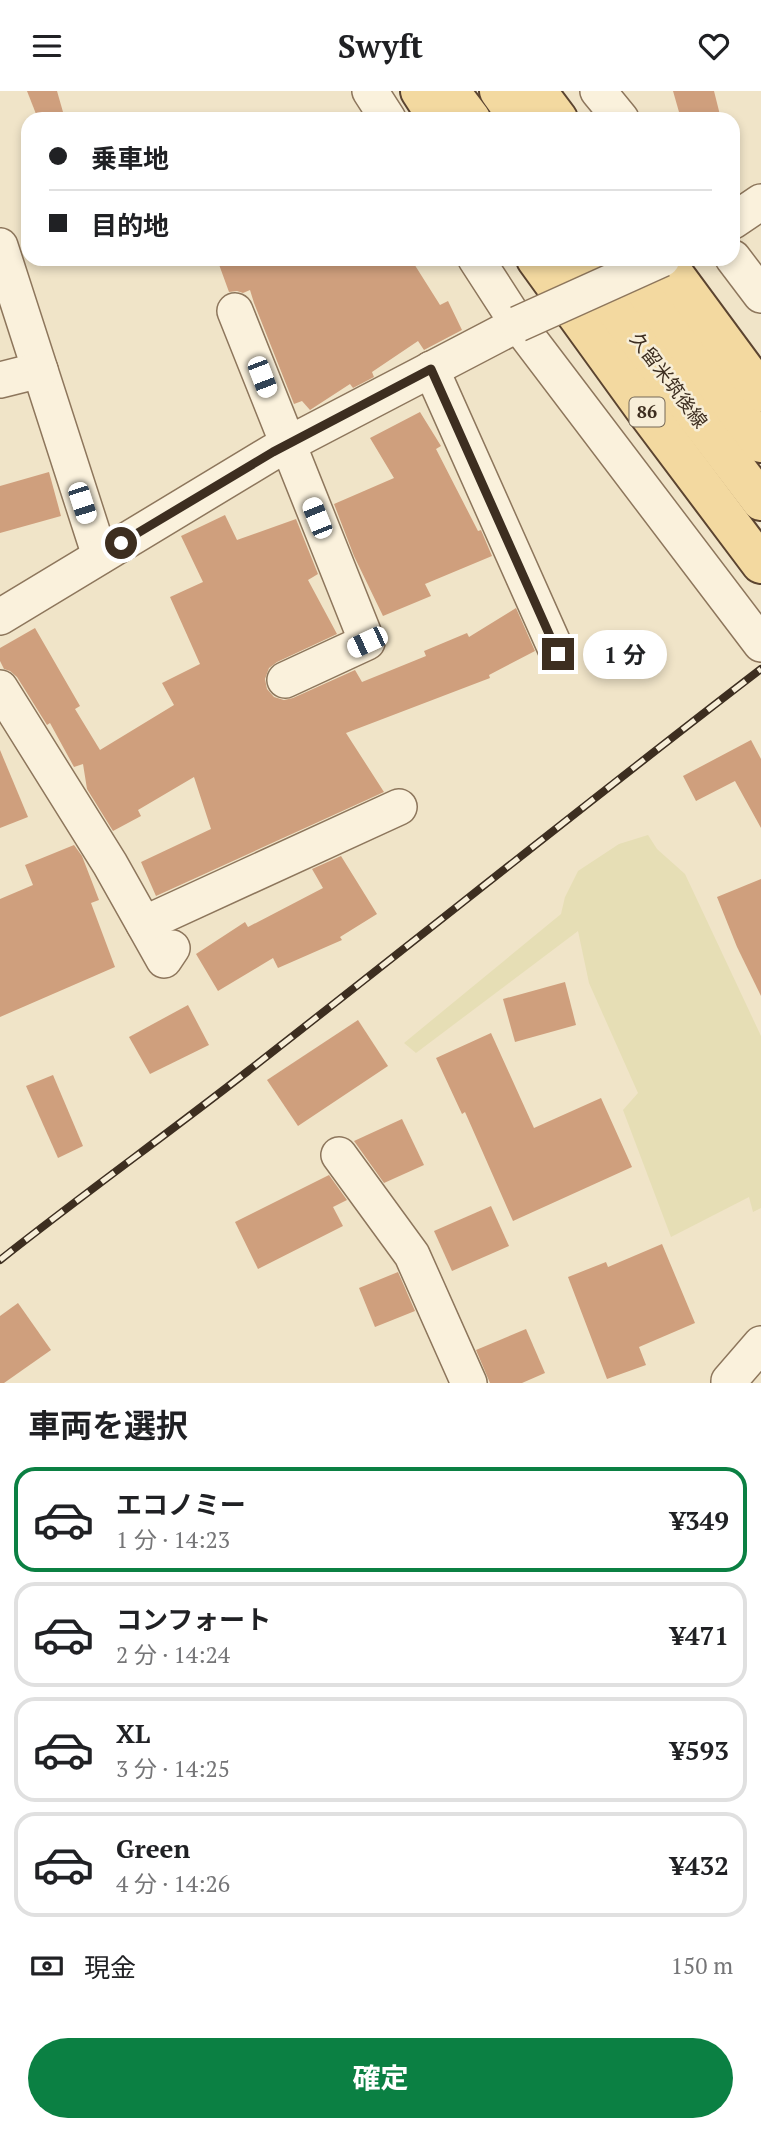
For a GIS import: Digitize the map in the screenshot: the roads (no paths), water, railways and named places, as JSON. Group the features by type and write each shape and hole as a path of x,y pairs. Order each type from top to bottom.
{"main road":[{"path":"420,91 434,112"},
{"path":"450,91 466,112"},
{"path":"499,91 514,112"},
{"path":"537,91 553,112"},
{"name":"86","path":"541,266 761,563"},
{"name":"久留米筑後線","path":"582,266 761,501"},
{"name":"久留米筑後線","path":"626,266 761,443"},
{"path":"667,266 761,391"}],"street":[{"path":"370,91 384,112"},
{"path":"598,91 615,112"},
{"path":"740,216 761,202"},
{"path":"0,246 10,310 40,370 100,556"},
{"path":"481,266 518,324 761,644"},
{"path":"0,617 288,444 518,324 646,266"},
{"path":"739,266 761,295"},
{"path":"235,311 367,642 285,680"},
{"path":"431,369 558,654"},
{"path":"0,380 40,370"},
{"path":"0,688 102,853 164,960 172,948"},
{"path":"144,925 399,807"},
{"path":"339,1155 412,1255 469,1383"},
{"path":"730,1383 761,1344"}],"railway":[{"path":"0,1260 248,1071 761,669"}]}
